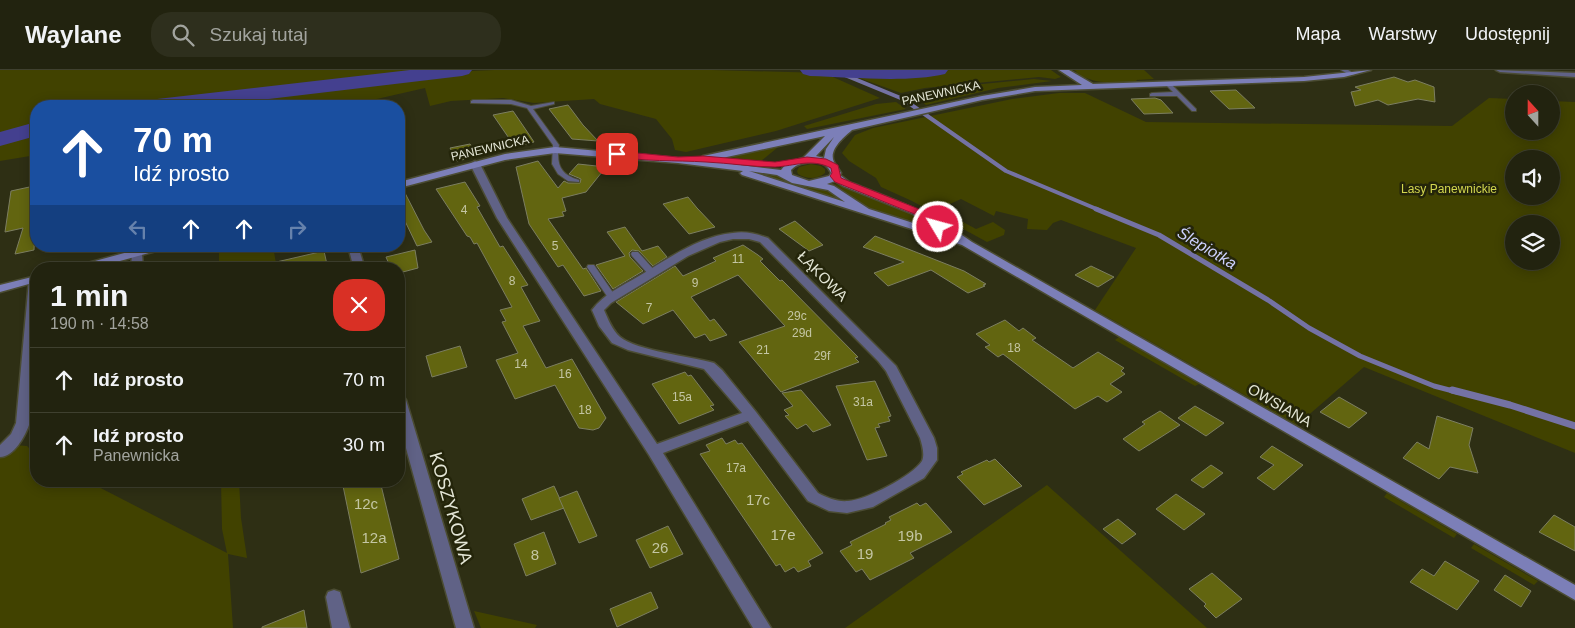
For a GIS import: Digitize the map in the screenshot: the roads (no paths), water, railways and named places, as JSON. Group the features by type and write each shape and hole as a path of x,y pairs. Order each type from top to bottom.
{"street":[{"path":"1063,70 1090,86"},
{"name":"PANEWNICKA","path":"678,160 703,159 775,164 793,163 807,159 818,150 827,137 840,130 1009,93 1046,88 1289,80 1368,70"},
{"path":"1500,70 1575,75"},
{"path":"817,184 835,176 836,169 828,160 829,152 840,137 850,128"},
{"path":"703,159 840,130"},
{"name":"PANEWNICKA","path":"405,182 519,154 555,150 678,160 771,171 787,175 800,182 817,184"},
{"path":"807,159 830,163"},
{"path":"787,175 786,170 793,163"},
{"path":"475,164 502,218 654,451 762,628"},
{"path":"716,166 864,211"},
{"name":"OWSIANA","path":"835,176 846,184 910,209 938,223 968,244 1575,593"},
{"name":"OWSIANA","path":"817,184 831,188 864,211 968,244"},
{"path":"922,230 932,230 938,227 938,223"},
{"name":"ŁĄKOWA","path":"745,234 764,240 882,358 891,370 927,438 930,448 930,460 919,474 868,502 848,507 829,505 812,497 751,415 717,373 709,366 629,346 616,340 601,318 598,310 612,297 652,273 691,250 727,237 745,234"},
{"path":"103,262 141,252"},
{"path":"136,262 137,253"},
{"path":"0,289 30,281"},
{"path":"2,452 17,437 23,423 30,345"},
{"path":"654,451 751,415"},
{"name":"KOSZYKOWA","path":"405,421 465,628"},
{"path":"334,596 340,628"}],"lane":[{"path":"1168,84 1194,110"},
{"path":"1152,95 1178,94"},
{"path":"473,102 511,102 530,108 552,103"},
{"path":"530,108 556,145 554,162 561,175 577,181"},
{"path":"635,254 652,273"},
{"path":"592,267 612,297"}],"waterway":[{"path":"208,100 462,70"},
{"path":"810,70 909,72 938,70"},
{"name":"Ślepiotka","path":"835,71 903,99 1006,171 1099,210"},
{"path":"0,139 30,131"},
{"name":"Ślepiotka","path":"1096,209 1159,235 1268,300 1309,328 1360,356 1434,386 1457,392"},
{"name":"Ślepiotka","path":"1452,390 1510,405 1575,426"}],"park label":[{"name":"Lasy Panewnickie","path":"1449,189"}]}
